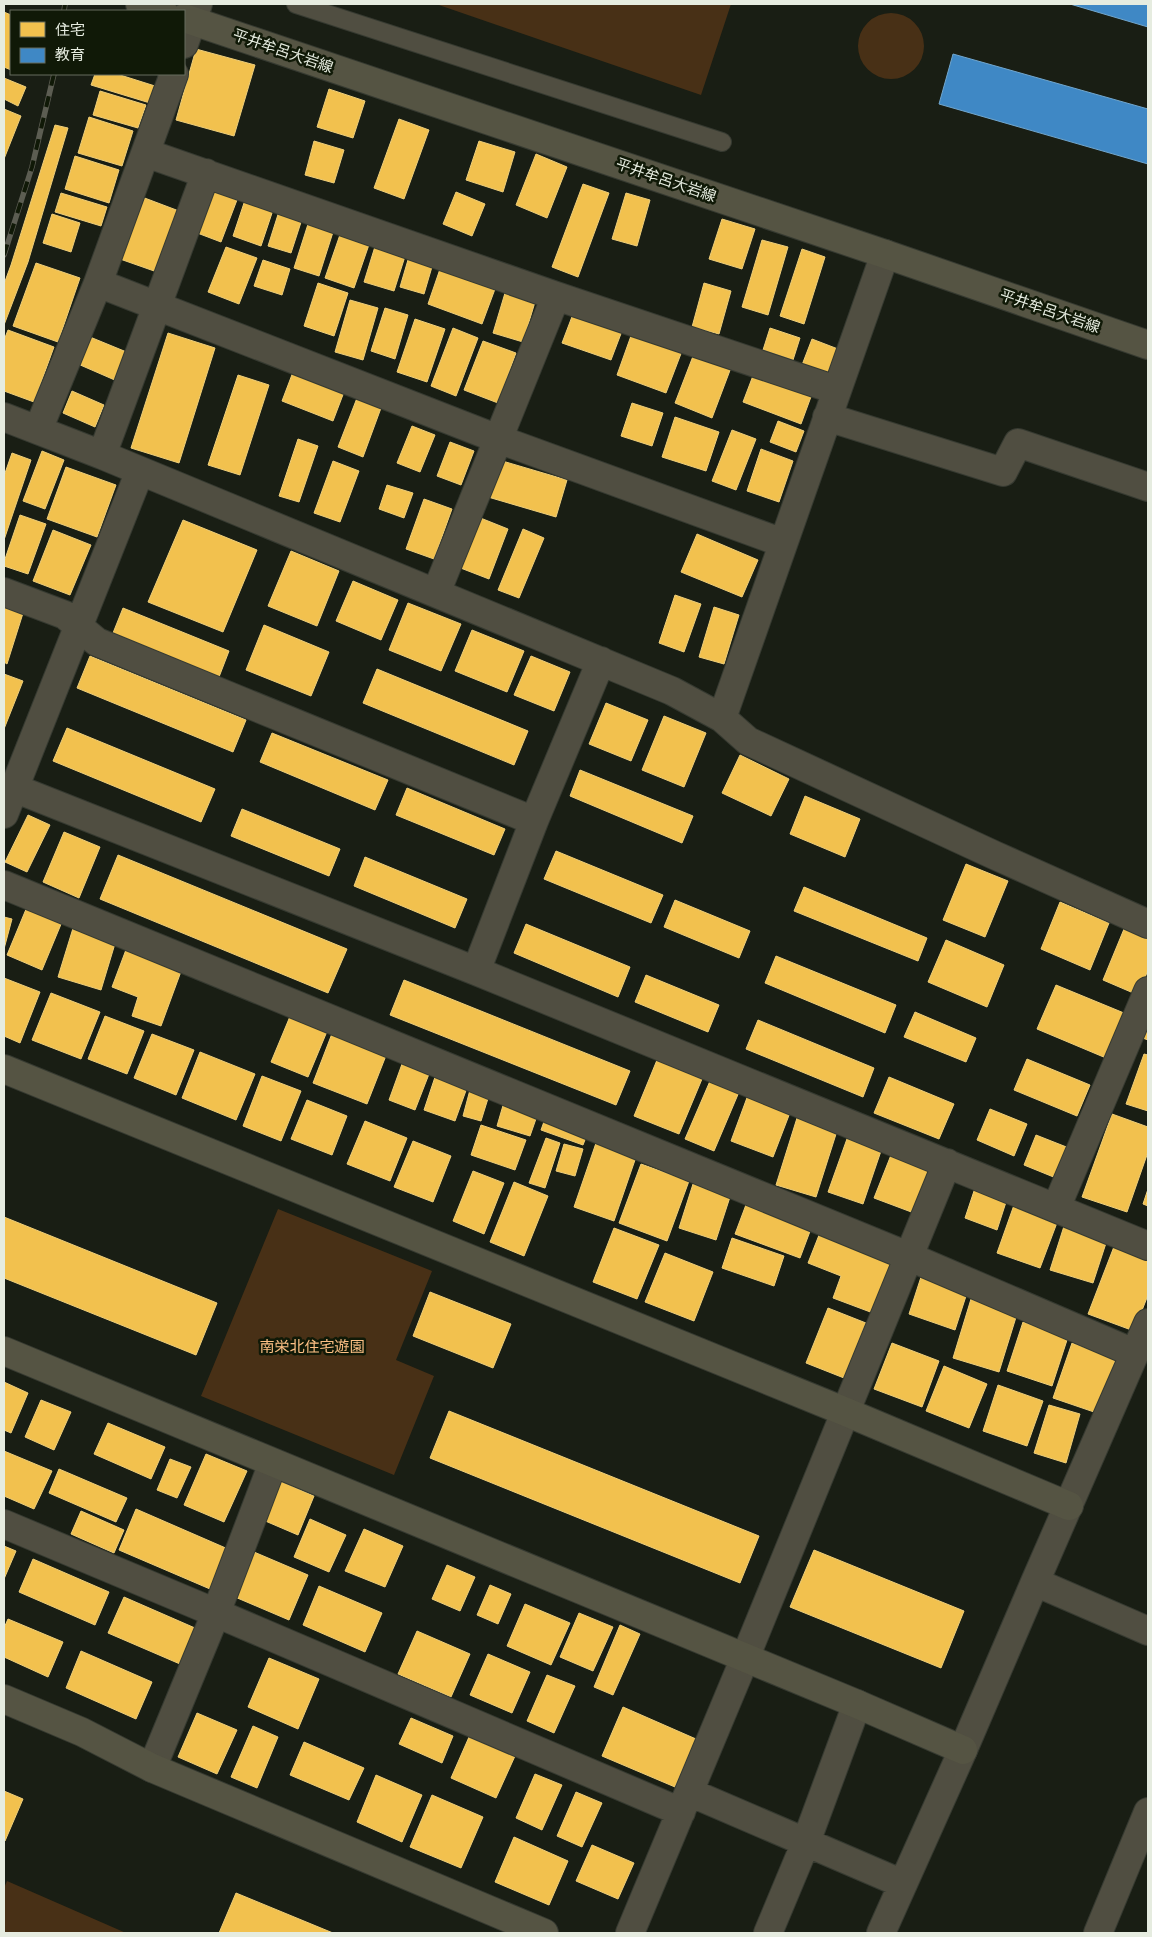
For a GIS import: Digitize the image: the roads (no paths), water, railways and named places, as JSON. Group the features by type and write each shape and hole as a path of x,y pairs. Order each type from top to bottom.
{"street":[{"path":"140,4 160,10"},
{"name":"平井牟呂大岩線","path":"189,22 885,254 1148,345"},
{"path":"38,430 98,283 174,75"},
{"path":"146,153 556,296 836,390"},
{"path":"102,455 206,173"},
{"path":"722,718 885,254"},
{"path":"98,283 498,439 783,543"},
{"path":"436,593 556,296"},
{"path":"4,417 102,455 672,691 722,718 748,741 994,856 1148,924"},
{"path":"828,417 1003,472 1018,443 1148,487"},
{"path":"4,814 14,788 14,757 79,626 140,471"},
{"path":"4,592 65,615 97,642 534,821"},
{"path":"476,971 534,821 601,661"},
{"path":"14,788 476,971 1148,1246"},
{"path":"4,885 910,1258 1134,1353"},
{"path":"1056,1208 1148,991"},
{"path":"4,1069 846,1412 1069,1506"},
{"path":"630,1933 910,1258 947,1163"},
{"path":"882,1933 1148,1323"},
{"path":"4,1351 857,1704 963,1750"},
{"path":"152,1768 216,1613 273,1463"},
{"path":"4,1524 216,1613 685,1802 806,1842 903,1884"},
{"path":"1035,1582 1148,1631"},
{"path":"4,1699 82,1732 152,1768 544,1933"},
{"path":"768,1933 806,1842 857,1704"},
{"path":"1098,1933 1148,1812"}],"lane":[{"path":"296,4 722,142"}],"railway":[{"path":"64,10 65,4"},
{"path":"4,255 32,167 54,75"}],"park label":[{"name":"南栄北住宅遊園","path":"312,1347"}]}
